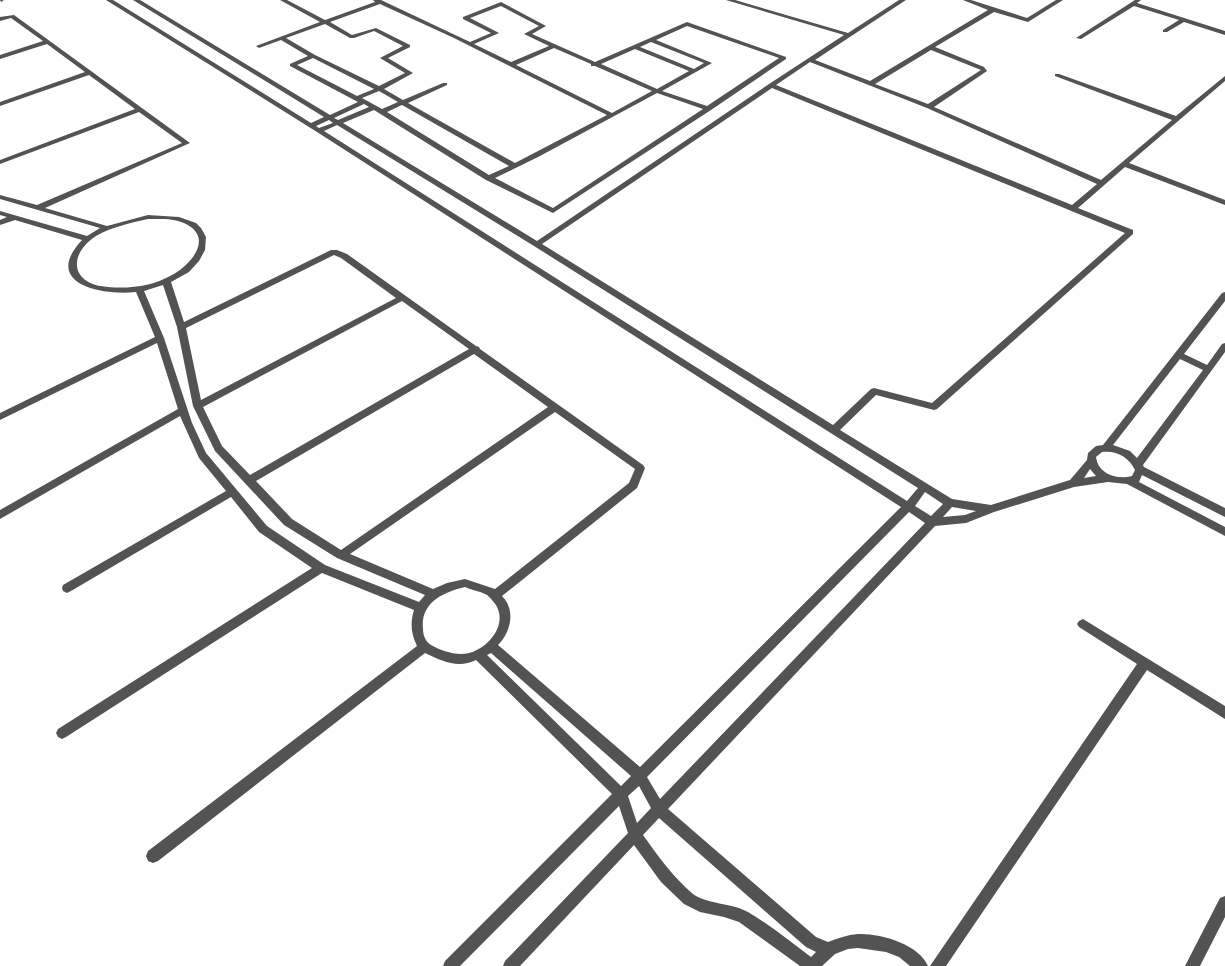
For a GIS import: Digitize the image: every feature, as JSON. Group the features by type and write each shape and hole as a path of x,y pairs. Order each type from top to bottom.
{"street":[{"path":"109,0 319,131 932,522 966,519 991,509 1074,484 1108,478"},
{"path":"136,0 339,122 537,244 950,503 991,509"},
{"path":"283,0 352,37 374,29 408,46 383,58 410,73 379,89 356,98"},
{"path":"729,0 849,35"},
{"path":"537,244 771,85 903,0"},
{"path":"966,0 1028,20 1060,0"},
{"path":"259,46 378,1 469,44 613,116"},
{"path":"1079,38 1135,2 1183,20 1225,32"},
{"path":"469,44 496,33 465,18 501,4 543,26 527,34 657,92 710,109"},
{"path":"870,84 994,10"},
{"path":"0,19 12,16 187,143 38,208"},
{"path":"1165,32 1183,20"},
{"path":"313,56 292,64 374,107 489,178 553,211 710,109 784,58 687,24 593,64"},
{"path":"282,38 313,56 404,102 515,166"},
{"path":"489,178 613,116 709,63 651,40"},
{"path":"0,57 47,42"},
{"path":"511,65 552,46"},
{"path":"635,47 694,72"},
{"path":"929,107 984,71 982,68 932,48"},
{"path":"810,60 929,107 1102,183"},
{"path":"0,104 90,72"},
{"path":"1057,75 1177,119"},
{"path":"1072,209 1225,78"},
{"path":"381,112 445,84"},
{"path":"771,85 1130,232 934,407 874,391 834,430"},
{"path":"310,126 363,102"},
{"path":"319,131 374,107"},
{"path":"0,162 140,109"},
{"path":"1124,164 1225,203"},
{"path":"0,197 107,228"},
{"path":"0,213 88,239"},
{"path":"0,223 15,217"},
{"path":"148,217 165,217 180,220 192,225 200,232 203,241 201,252 194,262 182,272 166,281 138,289 118,291 99,289 84,284 75,275 72,265 75,253 88,239 107,228 130,220 148,217"},
{"path":"181,327 334,252 344,256 476,349 640,468 633,485 496,595"},
{"path":"166,281 181,327 198,406 218,448 288,522 341,555 433,594"},
{"path":"138,289 160,338 182,411 202,455 263,529 321,568 421,608"},
{"path":"1106,448 1225,295"},
{"path":"198,406 402,298"},
{"path":"0,417 160,338"},
{"path":"1091,461 1098,472 1108,478 1121,482 1135,479 1139,467 1225,346"},
{"path":"248,481 476,349"},
{"path":"1179,355 1208,369"},
{"path":"341,555 555,407"},
{"path":"0,515 182,411"},
{"path":"1074,484 1091,461 1094,452 1106,448 1121,450 1128,454 1139,467 1225,513"},
{"path":"1129,481 1225,532"},
{"path":"450,966 908,508 924,486"},
{"path":"67,588 232,492"},
{"path":"510,966 950,503"},
{"path":"62,733 321,568"},
{"path":"465,583 479,585 492,591 501,600 506,611 506,624 501,636 492,647 478,655 464,659 448,659 435,655 424,646 418,636 416,624 421,608 426,600 433,594 450,586 465,583"},
{"path":"1083,624 1225,713"},
{"path":"153,856 424,646"},
{"path":"492,647 640,776 659,810 811,942 829,950"},
{"path":"478,655 622,794 635,835 666,876 689,899 700,905 724,910 743,917 812,966 829,950 846,942 864,940 884,944 905,953 921,966"},
{"path":"937,966 1145,663"},
{"path":"1192,966 1225,903"}]}
